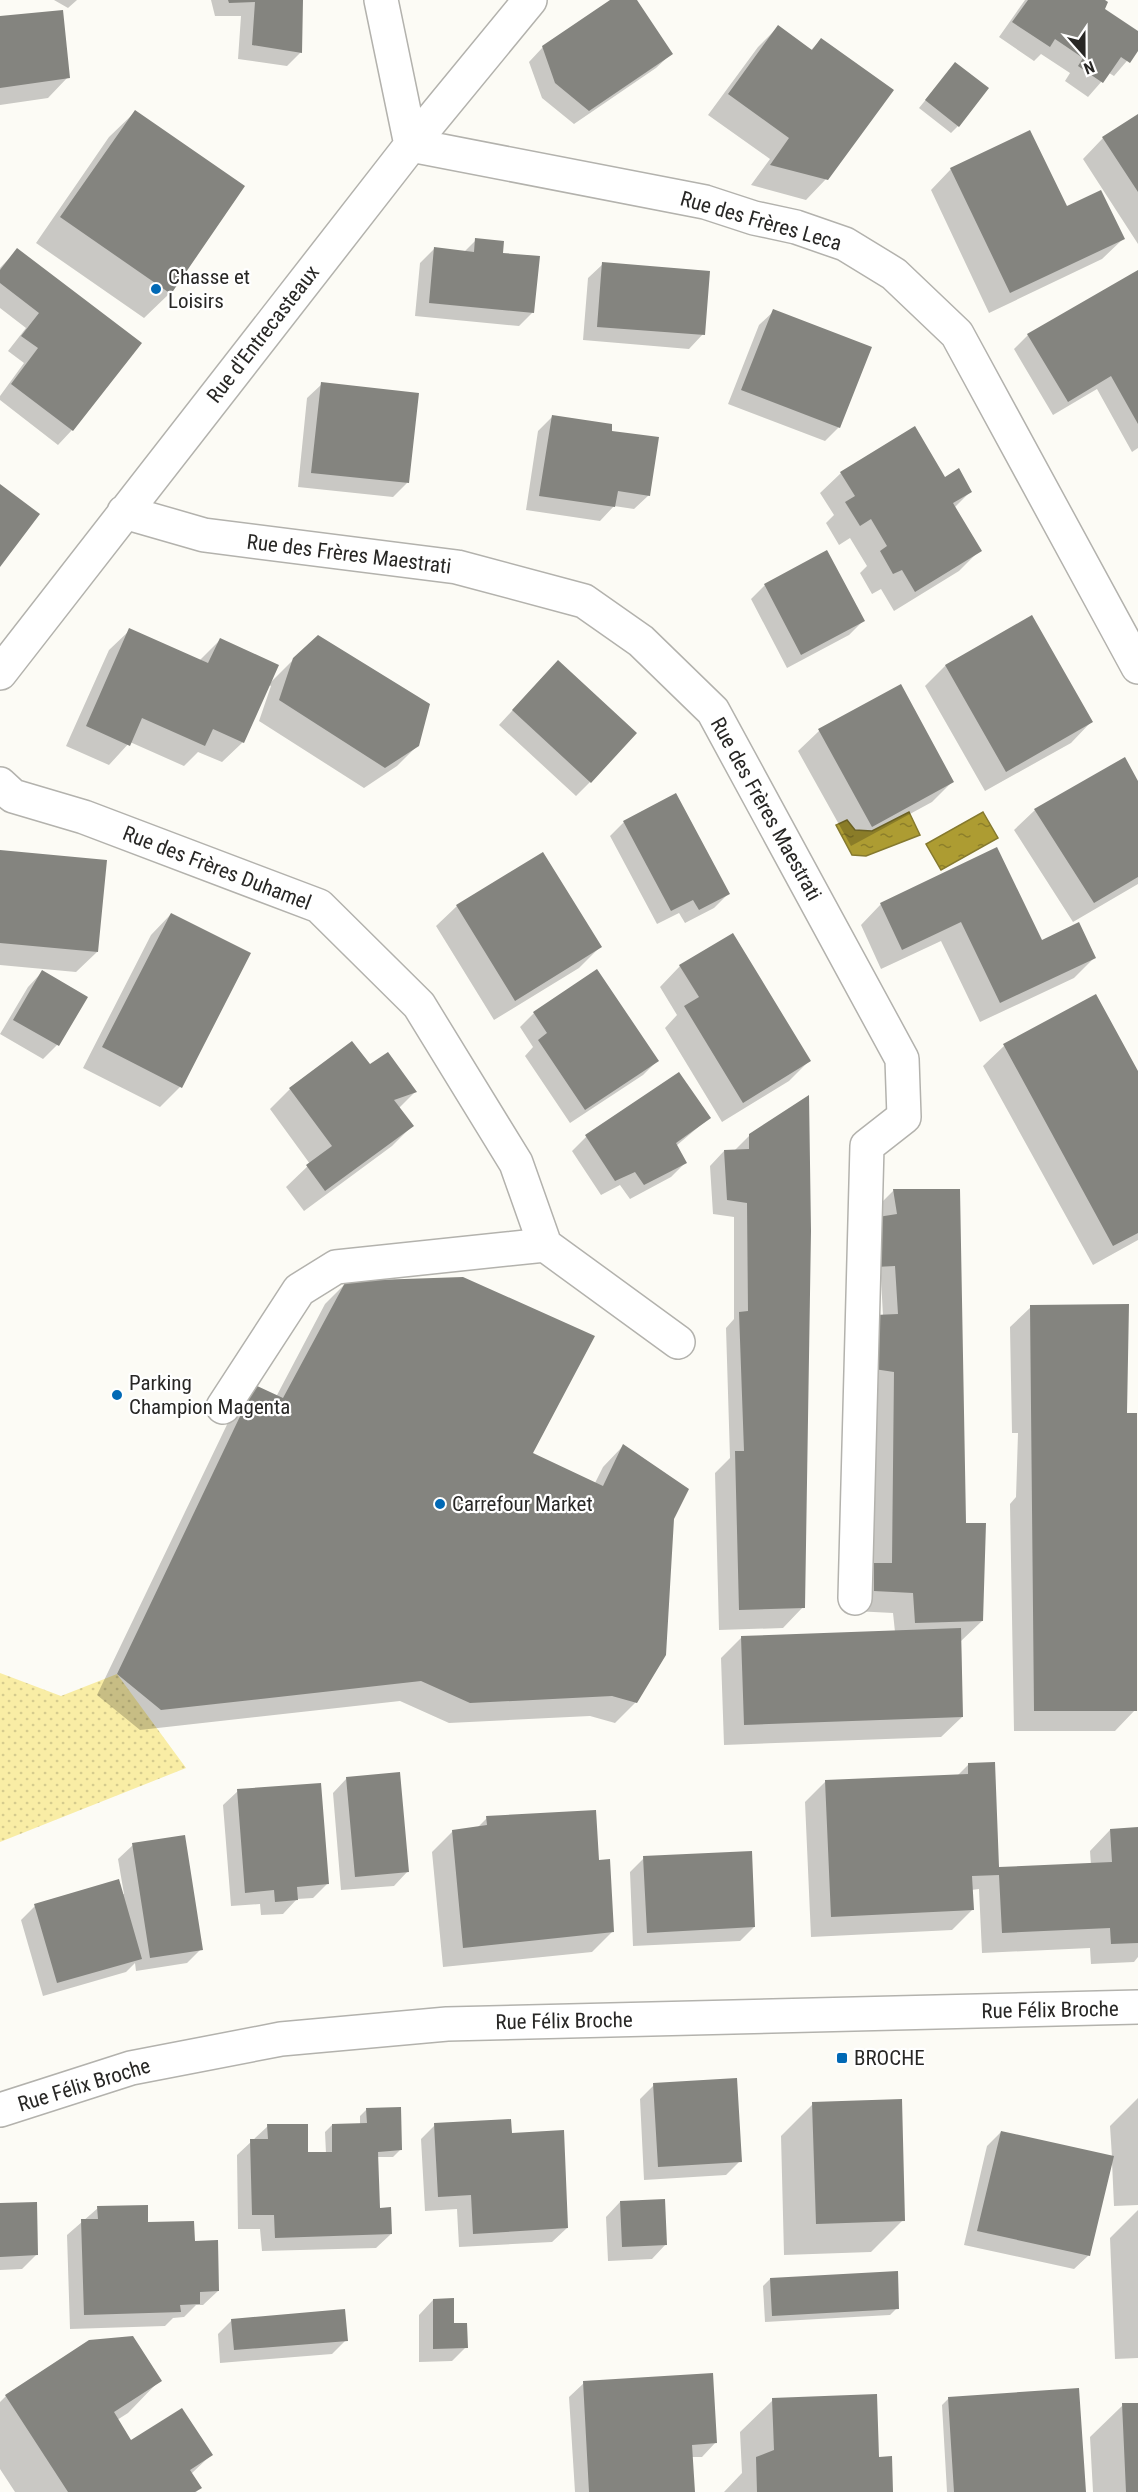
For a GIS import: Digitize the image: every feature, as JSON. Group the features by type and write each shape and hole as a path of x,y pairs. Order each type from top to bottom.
{"street":[{"path":"381,0 411,144"},
{"name":"Rue d'Entrecasteaux","path":"0,673 411,144 530,0"},
{"name":"Rue des Frères Leca","path":"411,144 705,202 845,244 894,274 957,334 1138,667"},
{"name":"Rue des Frères Maestrati","path":"124,512 204,535 457,567 584,601 641,641 713,711 902,1059 904,1117 867,1146 855,1598"},
{"name":"Rue des Frères Duhamel","path":"0,784 13,796 84,817 320,906 419,1005 516,1163 544,1245"},
{"path":"223,1407 299,1290 336,1267 544,1245 678,1342"},
{"name":"Rue Félix Broche","path":"0,2110 131,2068 281,2039 328,2034 447,2024 1138,2007"}],"shaded area":[{"path":"0,1673 61,1696 117,1674 186,1768 0,1842"}],"water":[{"path":"909,812 920,835 866,856 852,855 836,825 847,820 855,830 872,831"},
{"path":"983,812 998,838 941,870 926,844"}],"building":[{"path":"228,0 303,0 302,53 252,45 255,2 229,3"},
{"path":"610,0 637,0 673,54 589,111 555,83 542,46"},
{"path":"1028,0 1105,0 1108,2 1105,9 1138,31 1138,51 1130,63 1121,57 1103,83 1078,66 1083,58 1055,39 1050,47 1012,22"},
{"path":"63,10 70,78 0,88 0,16"},
{"path":"778,25 812,50 821,38 894,90 828,180 770,165 789,138 728,94"},
{"path":"955,62 989,88 959,127 925,100"},
{"path":"135,110 245,186 171,294 60,217"},
{"path":"1138,114 1138,192 1102,137"},
{"path":"1030,130 1067,206 1101,190 1125,239 1010,293 950,168"},
{"path":"475,238 504,241 503,253 540,256 534,313 429,303 434,247 474,252"},
{"path":"17,248 142,343 73,431 11,384 38,348 21,336 39,313 0,283 0,270"},
{"path":"602,262 710,271 705,335 597,327"},
{"path":"1138,270 1138,424 1111,376 1068,402 1027,334"},
{"path":"773,309 872,347 840,428 741,390"},
{"path":"321,382 419,393 409,483 311,473"},
{"path":"552,415 612,424 612,431 659,437 650,496 618,491 615,507 539,496"},
{"path":"915,426 945,477 959,468 972,492 953,503 982,551 915,592 902,570 893,574 880,551 887,546 871,519 860,526 845,502 855,496 840,472"},
{"path":"0,484 40,514 0,567"},
{"path":"827,550 865,621 801,655 764,584"},
{"path":"1032,615 1093,722 1006,772 945,665"},
{"path":"129,628 208,663 220,638 279,665 244,743 213,729 205,746 142,718 130,746 86,726"},
{"path":"318,635 430,704 419,746 385,768 279,700 293,658"},
{"path":"558,660 637,733 591,783 512,710"},
{"path":"901,684 954,782 872,827 818,729"},
{"path":"1125,757 1138,781 1138,877 1094,903 1034,809"},
{"path":"676,793 730,894 699,910 693,900 671,911 623,821"},
{"path":"997,847 1042,940 1079,922 1096,958 1000,1003 961,922 902,950 880,903"},
{"path":"0,850 107,860 98,952 0,943"},
{"path":"543,852 602,947 515,1001 456,905"},
{"path":"171,913 251,953 182,1088 102,1047"},
{"path":"733,933 811,1061 743,1103 684,1006 699,997 679,965"},
{"path":"597,969 659,1061 585,1110 538,1040 547,1033 533,1012"},
{"path":"42,970 88,997 59,1046 13,1020"},
{"path":"1096,994 1138,1071 1138,1233 1113,1246 1003,1044"},
{"path":"352,1041 370,1064 388,1052 417,1092 394,1100 414,1126 325,1191 306,1165 332,1146 289,1088"},
{"path":"679,1072 711,1118 676,1143 687,1163 644,1185 635,1172 615,1181 585,1135"},
{"path":"809,1095 811,1231 805,1608 739,1610 735,1451 744,1451 739,1312 748,1311 747,1203 727,1200 724,1150 749,1149 749,1134"},
{"path":"893,1189 960,1189 966,1523 986,1523 983,1621 915,1623 913,1593 874,1591 874,1563 892,1563 894,1372 874,1369 875,1315 898,1314 895,1266 875,1267 878,1217 897,1214"},
{"name":"Carrefour Market","path":"463,1277 595,1336 533,1453 603,1486 623,1444 689,1489 674,1519 666,1655 637,1703 612,1696 470,1703 421,1681 161,1710 117,1674 255,1385 283,1398 346,1281"},
{"path":"1129,1304 1127,1413 1137,1413 1137,1711 1034,1711 1030,1305"},
{"path":"961,1628 963,1717 744,1725 741,1636"},
{"path":"995,1762 999,1867 1112,1862 1110,1829 1138,1827 1138,1943 1111,1944 1110,1928 1002,1933 999,1875 972,1876 974,1910 831,1917 825,1780 968,1774 968,1763"},
{"path":"400,1772 409,1872 355,1877 346,1777"},
{"path":"321,1783 329,1884 297,1887 298,1900 275,1902 274,1890 245,1893 237,1789"},
{"path":"596,1810 599,1860 610,1859 614,1932 463,1948 452,1830 487,1825 486,1816"},
{"path":"185,1835 203,1950 150,1958 132,1843"},
{"path":"752,1851 755,1927 647,1933 643,1856"},
{"path":"119,1879 142,1959 57,1983 34,1904"},
{"path":"737,2078 742,2162 658,2167 653,2083"},
{"path":"902,2099 905,2221 816,2224 812,2102"},
{"path":"401,2107 402,2150 378,2152 380,2208 391,2207 392,2234 275,2238 274,2215 252,2215 250,2139 268,2139 267,2124 308,2124 308,2152 332,2152 332,2124 367,2123 366,2108"},
{"path":"511,2119 512,2133 564,2130 568,2228 473,2234 471,2195 438,2197 434,2123"},
{"path":"1001,2131 1114,2156 1090,2256 977,2231"},
{"path":"665,2199 667,2245 622,2247 620,2201"},
{"path":"37,2202 38,2255 0,2257 0,2203"},
{"path":"148,2205 148,2222 194,2221 195,2241 218,2240 219,2291 200,2292 200,2304 180,2305 181,2312 84,2315 81,2219 98,2219 97,2206"},
{"path":"898,2271 899,2309 772,2316 770,2278"},
{"path":"454,2298 454,2323 467,2323 468,2348 433,2349 433,2299"},
{"path":"345,2309 348,2341 234,2350 231,2319"},
{"path":"133,2336 162,2381 114,2412 131,2440 182,2408 213,2455 190,2470 202,2488 195,2492 68,2492 5,2395 89,2340"},
{"path":"713,2373 717,2443 692,2445 695,2492 589,2492 583,2381"},
{"path":"1079,2388 1086,2492 954,2492 948,2397"},
{"path":"877,2394 879,2457 892,2456 893,2492 757,2492 756,2457 774,2450 772,2398"},
{"path":"1122,2403 1138,2403 1138,2492 1126,2492"}],"place":[{"name":"Chasse et Loisirs","path":"156,289"},
{"name":"Parking Champion Magenta","path":"117,1395"},
{"name":"Carrefour Market","path":"440,1504"},
{"name":"BROCHE","path":"842,2058"}]}
